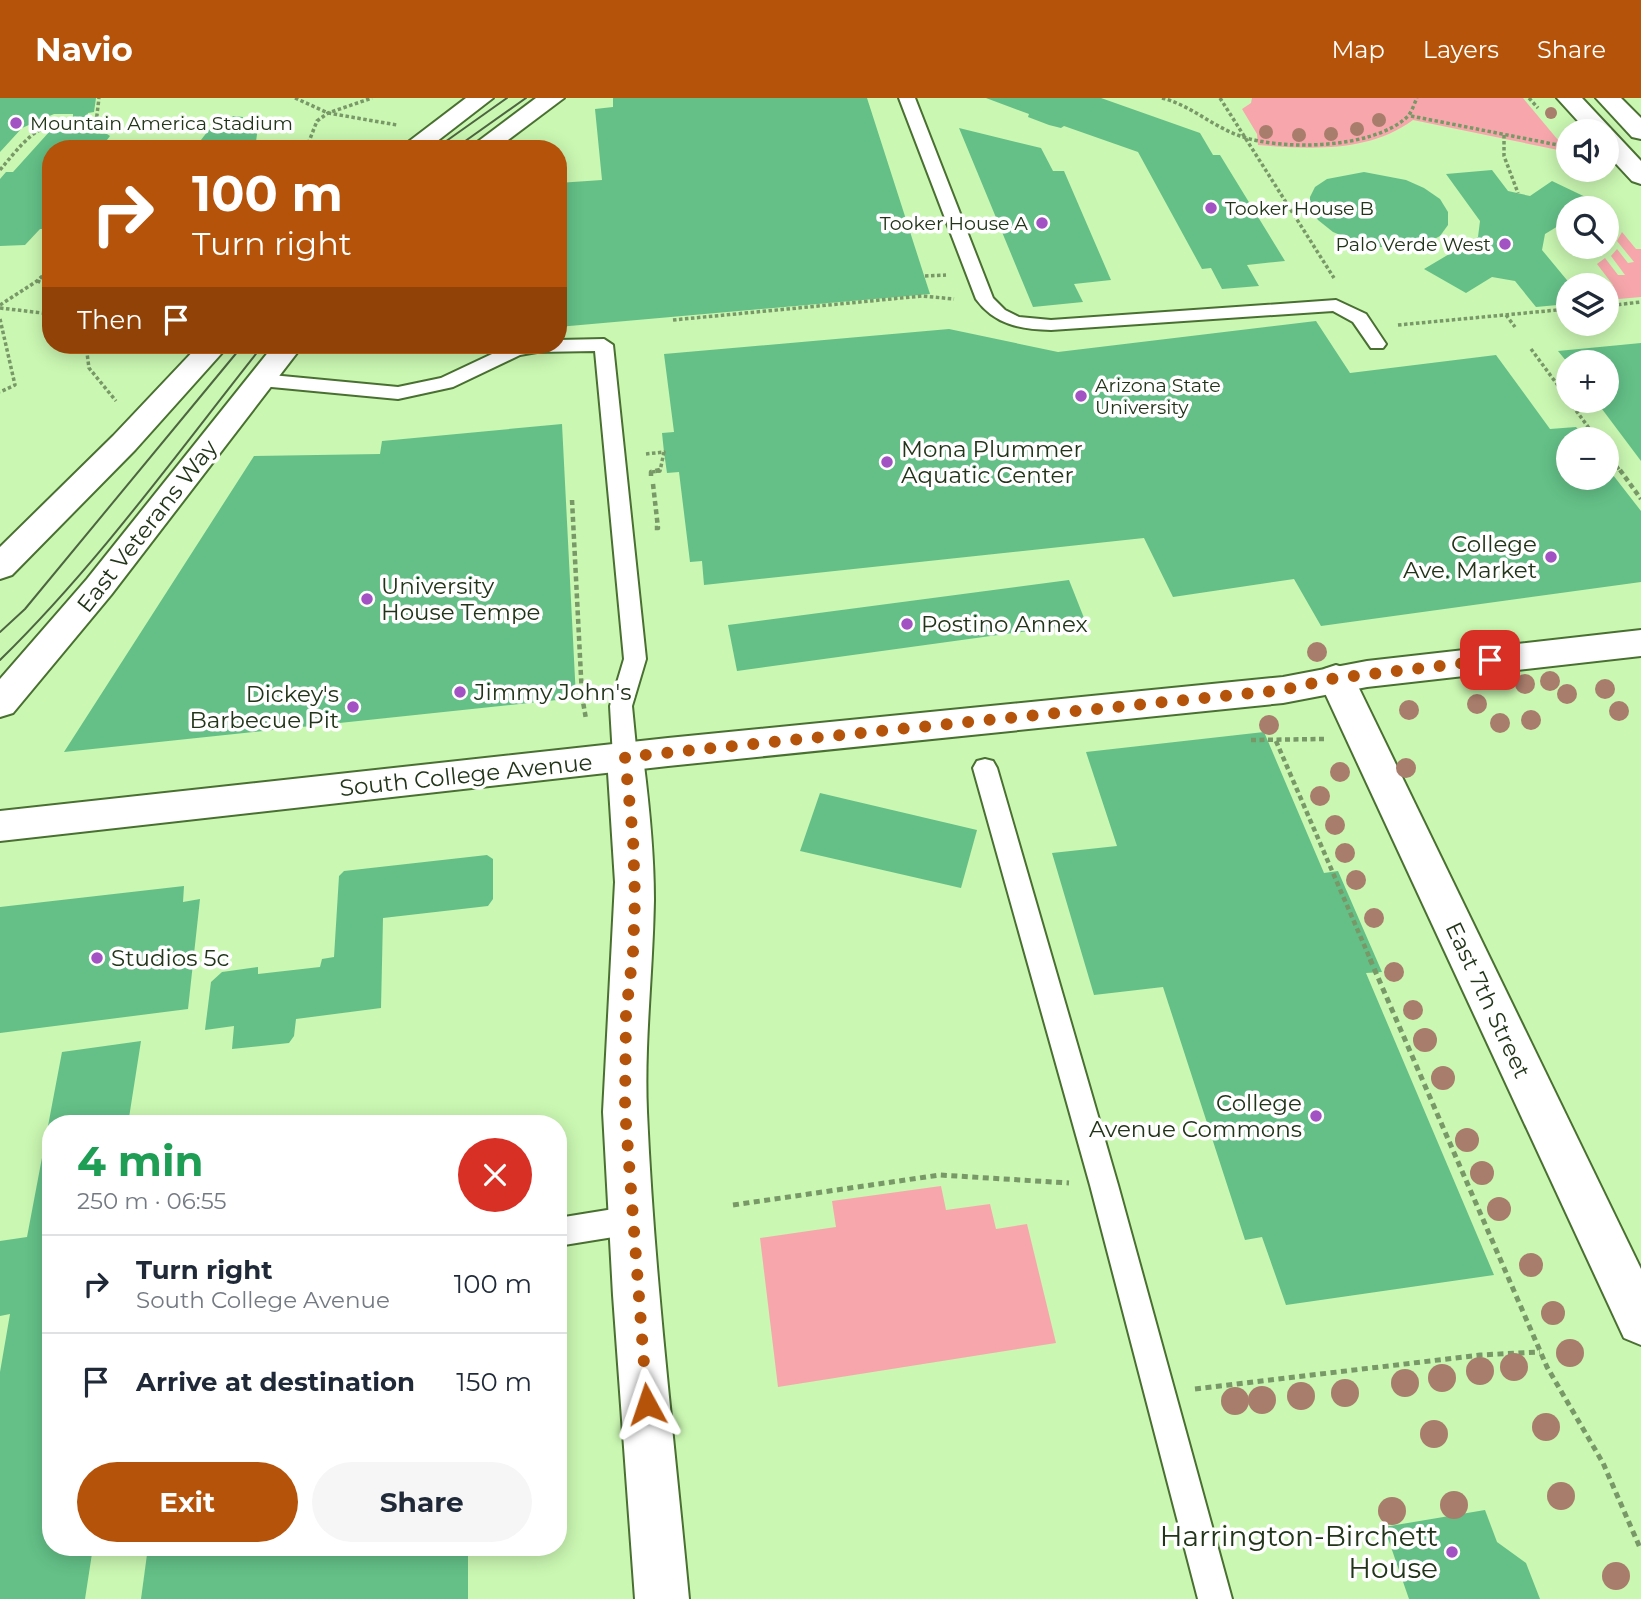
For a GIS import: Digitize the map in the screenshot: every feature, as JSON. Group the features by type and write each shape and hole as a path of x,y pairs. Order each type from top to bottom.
{"street":[{"path":"423,140 481,98"},
{"path":"493,140 552,98"},
{"path":"1570,98 1589,119"},
{"path":"1608,98 1641,132"},
{"path":"1619,152 1641,176"},
{"path":"0,567 124,443 207,354"},
{"name":"East Veterans Way","path":"0,703 99,587 282,354"},
{"name":"South College Avenue","path":"0,826 625,757 1269,691 1336,678 1641,643"},
{"name":"East 7th Street","path":"1336,678 1641,1321"},
{"path":"625,757 633,838 635,899 625,1042 625,1110 662,1599"}],"lane":[{"path":"907,98 985,299 996,314 1028,325 1051,325 1324,304 1346,308 1360,318 1377,344"},
{"path":"567,346 604,345 635,659 621,706 625,757"},
{"path":"261,380 398,393 446,383 506,354"},
{"path":"985,768 1104,1185 1215,1599"},
{"path":"567,1231 632,1220"}],"path":[{"path":"0,170 35,129 56,121 96,123 99,98"},
{"path":"295,98 328,113 388,123"},
{"path":"310,140 317,121 328,113 372,98"},
{"path":"1162,98 1174,101 1246,138 1302,143 1348,141 1396,127 1411,116 1417,98"},
{"path":"1220,98 1340,288 1346,308"},
{"path":"1411,116 1556,146"},
{"path":"1504,135 1504,156 1518,193"},
{"path":"0,306 42,276"},
{"path":"37,281 42,283"},
{"path":"673,320 922,296 985,299"},
{"path":"1619,305 1641,302"},
{"path":"0,306 42,313"},
{"path":"1388,326 1556,310"},
{"path":"1506,315 1515,327"},
{"path":"0,319 15,386 0,392"},
{"path":"1531,349 1556,383"},
{"path":"87,354 89,369 123,410"},
{"path":"649,528 658,528 651,472 660,471 664,452 653,453"},
{"path":"1619,469 1641,499"},
{"path":"572,500 582,696 587,720"},
{"path":"1251,740 1334,738"},
{"path":"1276,741 1540,1352 1603,1463 1641,1550"},
{"path":"733,1205 940,1175 1104,1185"},
{"path":"1159,1393 1480,1355 1540,1352"}],"shaded area":[{"path":"1252,98 1523,98 1556,138 1556,150 1413,120 1396,131 1358,143 1318,148 1258,145 1257,134 1242,109 1251,103"},
{"path":"1622,232 1636,249 1641,249 1641,297 1619,299 1619,275 1625,275 1613,259 1619,259 1619,252 1628,263 1634,262 1619,243"},
{"path":"1606,259 1616,273 1604,273 1597,264"},
{"path":"941,1186 946,1210 990,1204 996,1229 1027,1224 1056,1343 778,1387 760,1238 836,1227 832,1201"}],"building":[{"name":"Mountain America Stadium","path":"0,98 96,98 94,112 88,113 87,117 73,118 73,114 54,114 22,128 0,152"},
{"path":"613,98 867,98 930,294 567,326 567,182 602,180 595,109 613,107"},
{"name":"Tooker House B","path":"986,98 1101,98 1200,133 1213,155 1220,155 1285,261 1247,265 1259,286 1222,289 1211,268 1202,269 1138,152 1064,126 1061,128 1049,125 1028,117 1029,114"},
{"path":"233,116 243,117 243,127 258,127 256,140 201,140 211,127 225,127"},
{"name":"Tooker House A","path":"959,128 1041,148 1053,171 1064,171 1111,280 1074,284 1083,302 1033,307"},
{"path":"50,131 110,136 107,140 42,140 42,229 25,245 0,246 0,179 6,172 13,172"},
{"name":"Palo Verde West","path":"1492,170 1508,191 1530,196 1552,181 1583,196 1556,196 1556,227 1545,234 1542,250 1561,273 1556,273 1556,305 1536,307 1515,281 1492,277 1466,293 1424,269 1478,237 1480,221 1446,174"},
{"name":"Palo Verde West","path":"1364,172 1406,180 1440,199 1448,212 1448,225 1440,236 1425,244 1403,248 1378,247 1333,232 1318,220 1310,209 1310,197 1315,187 1327,179"},
{"path":"1316,321 1350,373 1496,355 1550,429 1556,429 1556,490 1619,490 1619,483 1641,511 1641,582 1321,626 1294,579 1173,597 1144,538 704,585 702,561 690,562 679,472 667,473 662,433 674,432 664,354 949,329 1058,352"},
{"path":"1641,343 1641,461 1619,432 1619,427 1616,427 1605,413 1619,413 1619,350 1568,350"},
{"name":"University House Tempe","path":"562,424 576,698 64,752 254,456 380,454 382,441"},
{"name":"Postino Annex","path":"1069,580 1086,623 737,671 728,625"},
{"name":"College Avenue Commons","path":"1264,732 1324,873 1338,871 1382,972 1366,973 1494,1275 1286,1305 1262,1237 1245,1240 1163,987 1094,995 1052,853 1117,846 1086,752"},
{"path":"820,793 977,830 961,888 800,851"},
{"path":"487,855 493,859 493,899 488,906 383,918 381,1008 296,1019 294,1036 289,1043 232,1049 234,1026 205,1030 211,982 222,972 258,967 258,974 320,967 322,959 334,957 339,876 344,871"},
{"name":"Studios 5c","path":"184,886 183,902 200,899 188,1009 0,1033 0,907"},
{"path":"141,1041 129,1115 50,1115 62,1052"},
{"path":"42,1158 42,1556 92,1556 85,1599 0,1599 0,1372 10,1314 0,1316 0,1241 27,1237"},
{"name":"Harrington-Birchett House","path":"1485,1510 1497,1542 1526,1563 1540,1599 1409,1599 1384,1527"},
{"path":"147,1556 468,1556 468,1599 141,1599"}],"tram line":[{"path":"448,140 507,98"},
{"path":"467,140 526,98"},
{"path":"0,632 25,609 236,354"},
{"path":"0,660 104,546 256,354"}],"place":[{"name":"Mountain America Stadium","path":"16,123"},
{"name":"Tooker House B","path":"1211,208"},
{"name":"Tooker House A","path":"1042,223"},
{"name":"Palo Verde West","path":"1505,244"},
{"name":"Arizona State University","path":"1081,396"},
{"name":"Mona Plummer Aquatic Center","path":"887,462"},
{"name":"College Ave. Market","path":"1551,557"},
{"name":"University House Tempe","path":"367,599"},
{"name":"Postino Annex","path":"907,624"},
{"name":"Jimmy John's","path":"460,692"},
{"name":"Dickey's Barbecue Pit","path":"353,707"},
{"name":"Studios 5c","path":"97,958"},
{"name":"College Avenue Commons","path":"1316,1116"},
{"name":"Harrington-Birchett House","path":"1452,1552"}],"route":[{"path":"647,1404 625,1110 626,1014 633,952 635,899 633,838 625,757 1283,690 1336,678 1490,660"}]}
